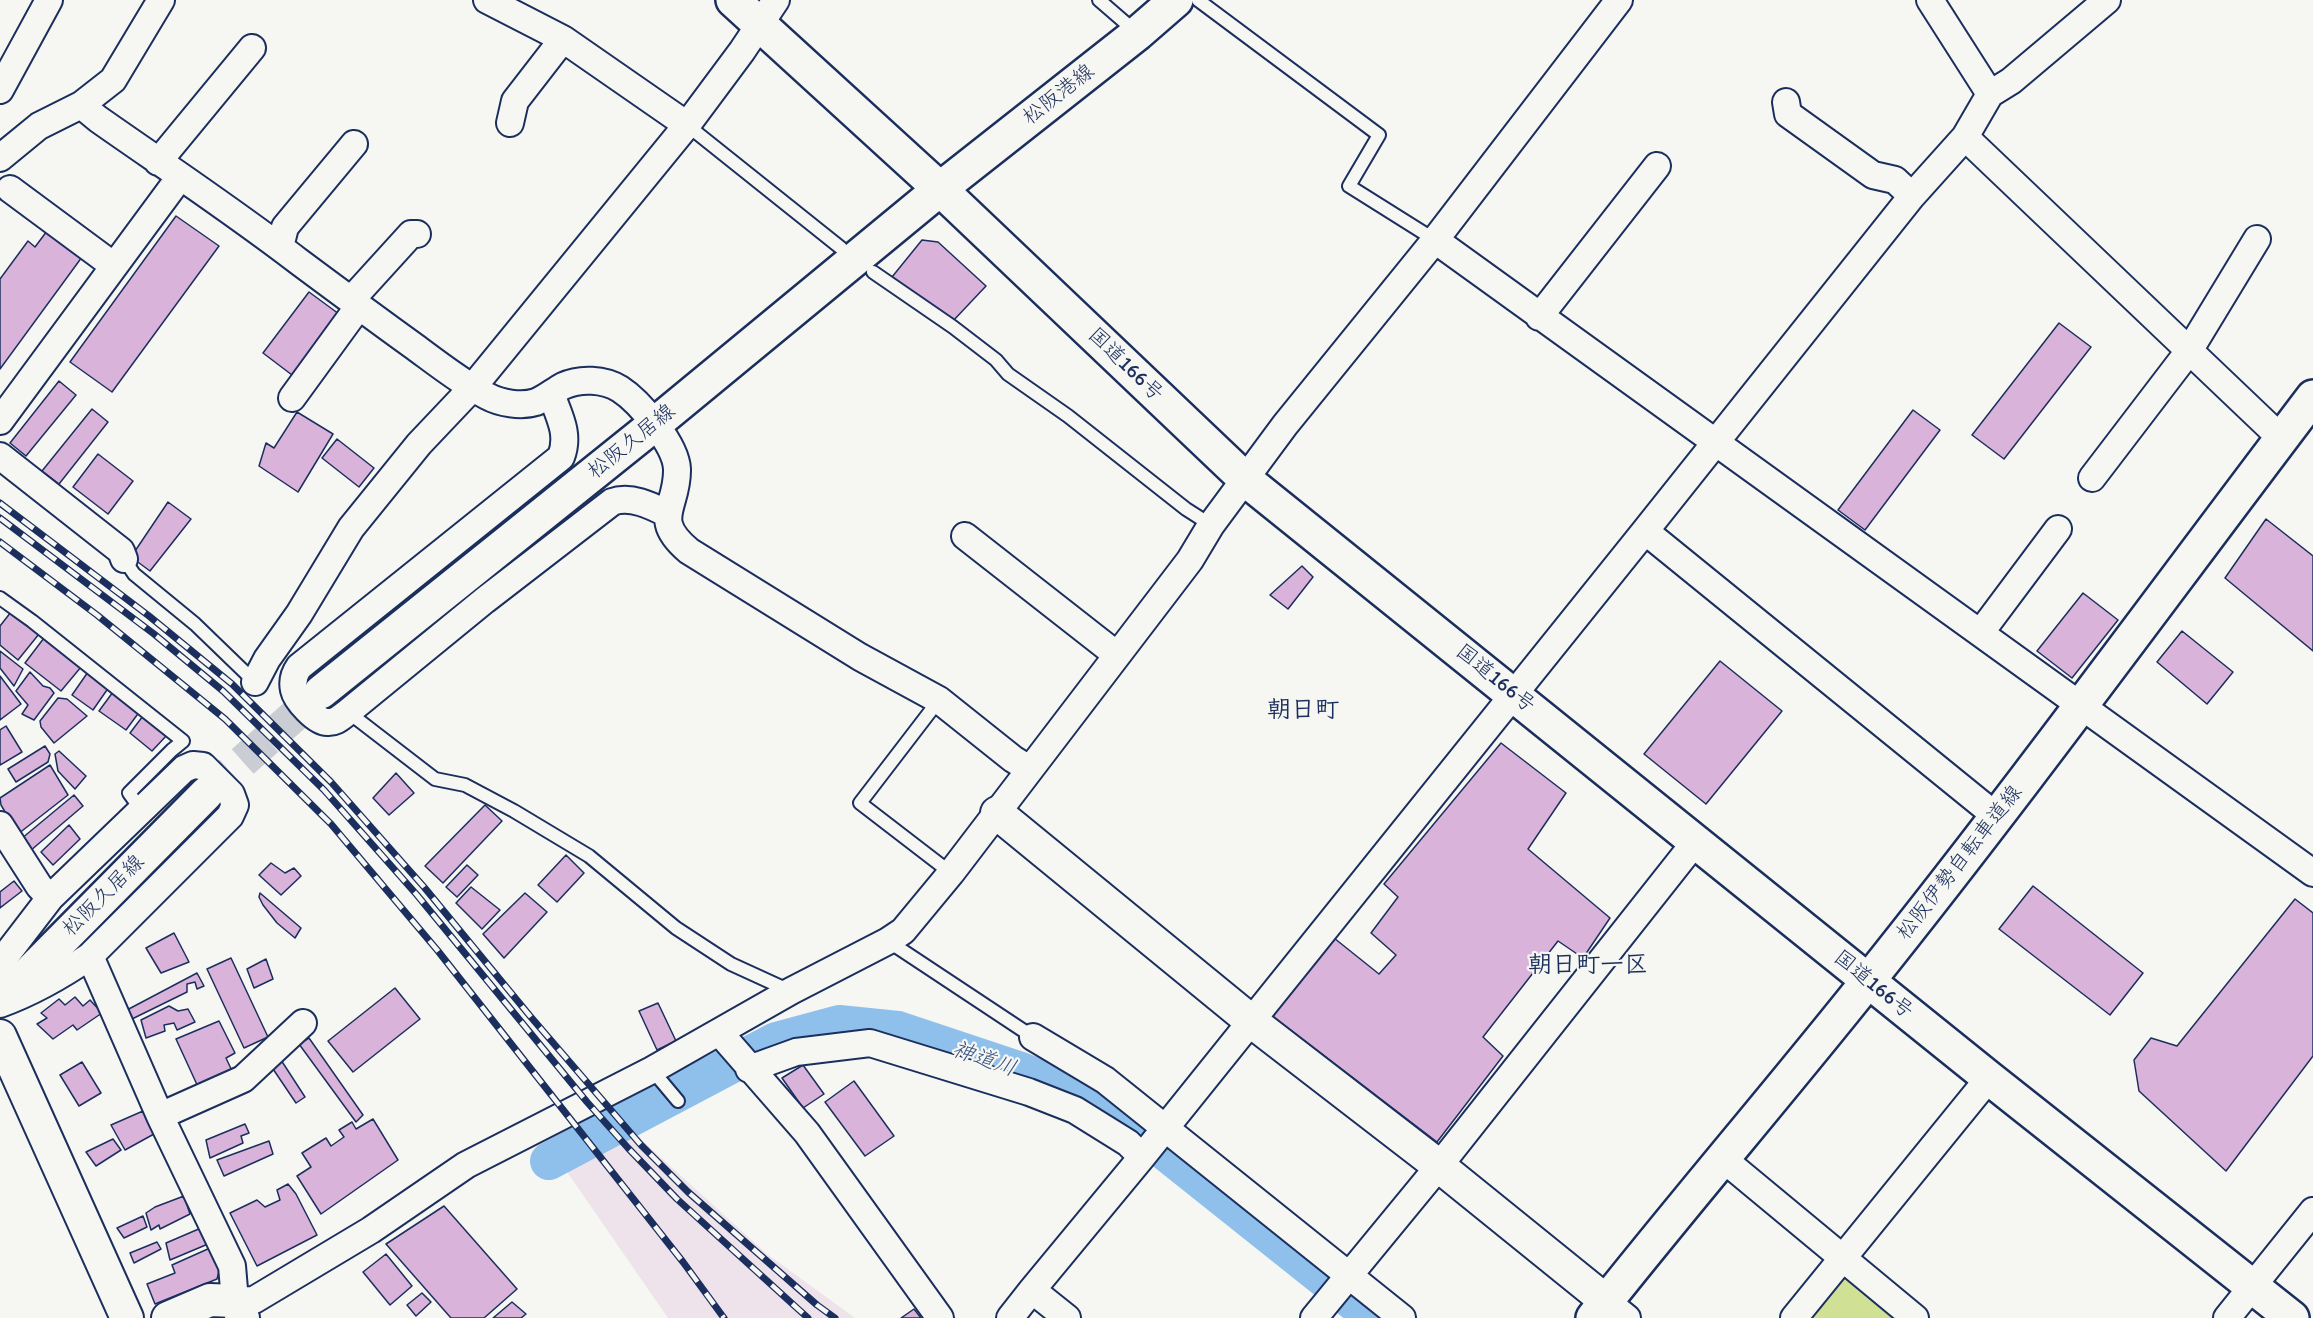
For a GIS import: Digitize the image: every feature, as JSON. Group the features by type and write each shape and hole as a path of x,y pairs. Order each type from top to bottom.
{"main road":[{"name":"国道166号","path":"733,0 768,12 940,189 1246,480 1514,693 1989,1078 2292,1318"},
{"name":"松阪港線","path":"940,189 1138,33 1176,0"},
{"name":"松阪久居線","path":"321,692 655,424 940,189"},
{"name":"松阪伊勢自転車道線","path":"1609,1312 1722,1158 1868,981 2082,705 2313,397"},
{"name":"松阪久居線","path":"0,997 29,973 206,794"}],"street":[{"path":"0,90 49,0"},
{"path":"0,158 39,126 81,105 113,80 161,0"},
{"path":"487,0 563,39 687,124"},
{"path":"239,1310 371,1230 466,1165 652,1070 903,931 951,873 1190,560 1210,525 1246,480 1285,425 1435,240 1619,0"},
{"path":"1930,0 1990,94"},
{"path":"1010,1318 1154,1142 1912,196 1965,138 1990,94 2011,81 2108,0"},
{"path":"255,682 267,659 299,614 351,528 419,444 473,387 687,124 768,12"},
{"path":"510,123 515,101 563,39"},
{"path":"158,162 252,48"},
{"path":"1786,102 1788,114 1873,175 1895,180 1912,196"},
{"path":"81,105 488,397 509,403 534,402 575,382 590,381 619,388 655,424 669,447 677,468 669,514 669,529 674,538 689,551 860,657 939,700 1029,769"},
{"path":"1965,138 2282,439"},
{"path":"280,247 285,227 354,144"},
{"path":"1539,317 1657,166"},
{"path":"0,421 180,177"},
{"path":"10,189 114,266"},
{"path":"292,398 355,303 411,234 417,234"},
{"path":"2092,478 2189,351 2257,239"},
{"path":"1435,240 2313,873"},
{"path":"550,394 563,426 565,438 561,457 298,667 293,679 294,690 314,717 320,721 336,721 485,600 612,502 619,499 633,500 669,514"},
{"path":"0,456 121,551 124,559"},
{"path":"1981,632 2058,529"},
{"path":"1645,531 1996,816"},
{"path":"965,536 1117,655"},
{"path":"299,614 329,642"},
{"path":"0,963 50,898 184,769 194,765 203,766 231,794 235,805 230,816 90,956 29,994 0,1004"},
{"path":"996,813 1251,1021 1439,1166 1609,1312"},
{"path":"0,825 39,886 50,898"},
{"path":"1314,1318 1439,1166 1696,840"},
{"path":"90,956 160,1116 232,1266 239,1310"},
{"path":"160,1116 243,1079 303,1023"},
{"path":"719,1032 807,1133 940,1318"},
{"path":"0,1036 127,1318"},
{"path":"1033,1037 1105,1080 1154,1142 1342,1284 1402,1318"},
{"path":"749,1069 796,1052 870,1043 1029,1092 1075,1110 1128,1143 1154,1142"},
{"path":"1794,1318 1989,1078"},
{"path":"1722,1158 1915,1318"},
{"path":"2227,1318 2313,1211"},
{"path":"1032,1290 1067,1318"},
{"path":"168,1318 210,1300 239,1310"}],"lane":[{"path":"1098,0 1138,33"},
{"path":"1198,0 1379,135 1349,186 1435,240"},
{"path":"687,124 841,249"},
{"path":"873,272 953,327 996,360 1008,374 1068,416 1186,509 1210,525"},
{"path":"124,559 134,574 195,624 255,682"},
{"path":"0,598 183,741 171,750 129,793 142,811"},
{"path":"939,700 860,803 951,873"},
{"path":"348,712 435,779 465,785 514,811 589,856 676,928 731,964 791,991"},
{"path":"888,941 1033,1037"},
{"path":"652,1070 678,1101"}],"shaded area":[{"path":"603,1105 767,1254 855,1318 668,1318 545,1140"}],"green space":[{"path":"1852,1275 1902,1318 1803,1318 1838,1276"}],"building":[{"path":"176,216 219,246 112,392 70,362"},
{"path":"47,231 82,257 0,369 0,279 28,241 35,247"},
{"path":"922,240 938,242 986,286 952,322 892,277"},
{"path":"309,292 339,314 292,375 263,353"},
{"path":"2059,323 2091,347 2004,459 1972,435"},
{"path":"59,381 76,395 26,456 10,443"},
{"path":"92,409 108,422 59,484 42,471"},
{"path":"1913,410 1940,430 1865,530 1838,510"},
{"path":"297,412 333,434 298,492 259,466 266,443 274,448"},
{"path":"337,439 374,468 359,487 322,458"},
{"path":"98,454 133,481 108,514 73,487"},
{"path":"168,502 191,519 150,571 131,557"},
{"path":"2266,519 2313,556 2313,651 2225,578"},
{"path":"1302,566 1313,577 1288,609 1270,595"},
{"path":"2083,593 2118,620 2072,678 2037,651"},
{"path":"11,612 39,634 18,660 0,645 0,626"},
{"path":"2182,631 2233,672 2207,704 2157,662"},
{"path":"44,638 81,667 61,691 25,663"},
{"path":"0,651 23,669 14,686 0,668"},
{"path":"1720,661 1782,711 1706,804 1644,754"},
{"path":"30,672 43,686 50,688 54,693 34,720 22,714 28,705 16,691"},
{"path":"88,672 109,687 93,710 72,695"},
{"path":"0,676 21,704 0,720"},
{"path":"113,692 140,711 126,730 99,711"},
{"path":"58,698 67,699 87,716 54,743 41,727 40,721"},
{"path":"143,716 168,734 152,751 130,733"},
{"path":"6,726 22,752 0,765 0,730"},
{"path":"1501,743 1566,793 1528,849 1610,918 1583,958 1558,941 1483,1037 1503,1056 1437,1142 1271,1015 1334,938 1379,974 1396,955 1371,933 1398,897 1384,884"},
{"path":"45,746 50,754 48,762 16,782 8,769"},
{"path":"59,751 86,776 75,789 58,771 55,754"},
{"path":"50,765 68,795 18,834 1,805 0,798"},
{"path":"396,773 414,793 389,815 373,798"},
{"path":"74,795 83,806 30,851 21,839"},
{"path":"485,805 502,821 443,883 425,866"},
{"path":"69,825 80,839 53,865 41,852"},
{"path":"566,855 584,873 557,902 538,885"},
{"path":"271,863 285,873 294,868 301,876 281,895 259,875"},
{"path":"467,865 478,875 457,897 446,887"},
{"path":"14,881 22,891 0,908 0,892"},
{"path":"2033,886 2143,973 2110,1015 1999,929"},
{"path":"471,887 500,910 482,929 456,903"},
{"path":"260,893 301,928 295,938 277,923 263,905 259,897"},
{"path":"525,893 547,912 504,958 483,934"},
{"path":"2295,899 2313,913 2313,1056 2226,1171 2139,1091 2134,1060 2151,1038 2177,1046"},
{"path":"174,933 189,962 161,973 146,948"},
{"path":"231,958 268,1037 244,1048 207,969"},
{"path":"266,959 273,979 254,988 247,969"},
{"path":"197,973 204,986 197,989 195,982 187,984 187,992 132,1019 125,1011"},
{"path":"395,988 420,1019 353,1072 328,1041"},
{"path":"75,997 83,1006 90,1000 102,1013 77,1030 73,1025 53,1039 37,1024 47,1018 41,1013 59,999 65,1005"},
{"path":"658,1003 676,1041 657,1050 639,1011"},
{"path":"169,1006 178,1011 188,1009 195,1022 177,1030 174,1023 164,1025 165,1031 146,1038 141,1020"},
{"path":"219,1021 235,1053 226,1058 233,1073 199,1089 176,1039"},
{"path":"309,1038 363,1115 356,1122 299,1044"},
{"path":"281,1060 305,1097 296,1103 271,1066"},
{"path":"82,1062 101,1093 79,1106 60,1075"},
{"path":"803,1065 824,1094 803,1108 782,1078"},
{"path":"854,1081 894,1136 865,1156 825,1102"},
{"path":"143,1111 154,1134 125,1150 111,1125"},
{"path":"373,1119 398,1160 321,1214 297,1176 311,1167 302,1153 326,1138 331,1146 344,1137 339,1130 352,1122 356,1129"},
{"path":"245,1124 249,1133 241,1136 243,1143 210,1158 206,1140"},
{"path":"113,1139 121,1150 96,1166 86,1152"},
{"path":"269,1141 273,1154 224,1176 217,1160"},
{"path":"288,1184 296,1194 317,1235 257,1266 230,1213 257,1200 265,1207 280,1200 277,1190"},
{"path":"184,1196 190,1214 160,1229 159,1225 151,1230 146,1213 155,1207"},
{"path":"444,1206 517,1289 484,1318 451,1318 386,1244"},
{"path":"143,1216 147,1227 124,1238 117,1228"},
{"path":"201,1228 208,1244 170,1260 166,1243"},
{"path":"157,1242 161,1249 134,1263 130,1253"},
{"path":"210,1248 221,1264 217,1279 155,1304 147,1284 175,1273 172,1265"},
{"path":"386,1254 412,1286 390,1305 363,1272"},
{"path":"422,1293 431,1302 416,1316 407,1305"},
{"path":"512,1302 526,1314 521,1318 493,1318"},
{"path":"914,1309 921,1318 901,1318"}],"waterway":[{"name":"神道川","path":"549,1161 776,1041 839,1024 898,1030 1018,1070 1086,1097 1163,1150 1374,1318"}],"tunnel":[{"path":"206,794 321,692"}],"railway":[{"path":"0,503 149,616 232,684 331,782 424,887 530,1016 641,1145 688,1192 817,1305 835,1318"},
{"path":"0,518 154,634 223,691 324,790 417,895 587,1102 628,1148 677,1199 808,1318"},
{"path":"0,542 97,615 225,719 331,824 438,951 683,1262 724,1318"}],"district":[{"name":"朝日町","path":"1303,711"},
{"name":"朝日町一区","path":"1588,966"}]}
